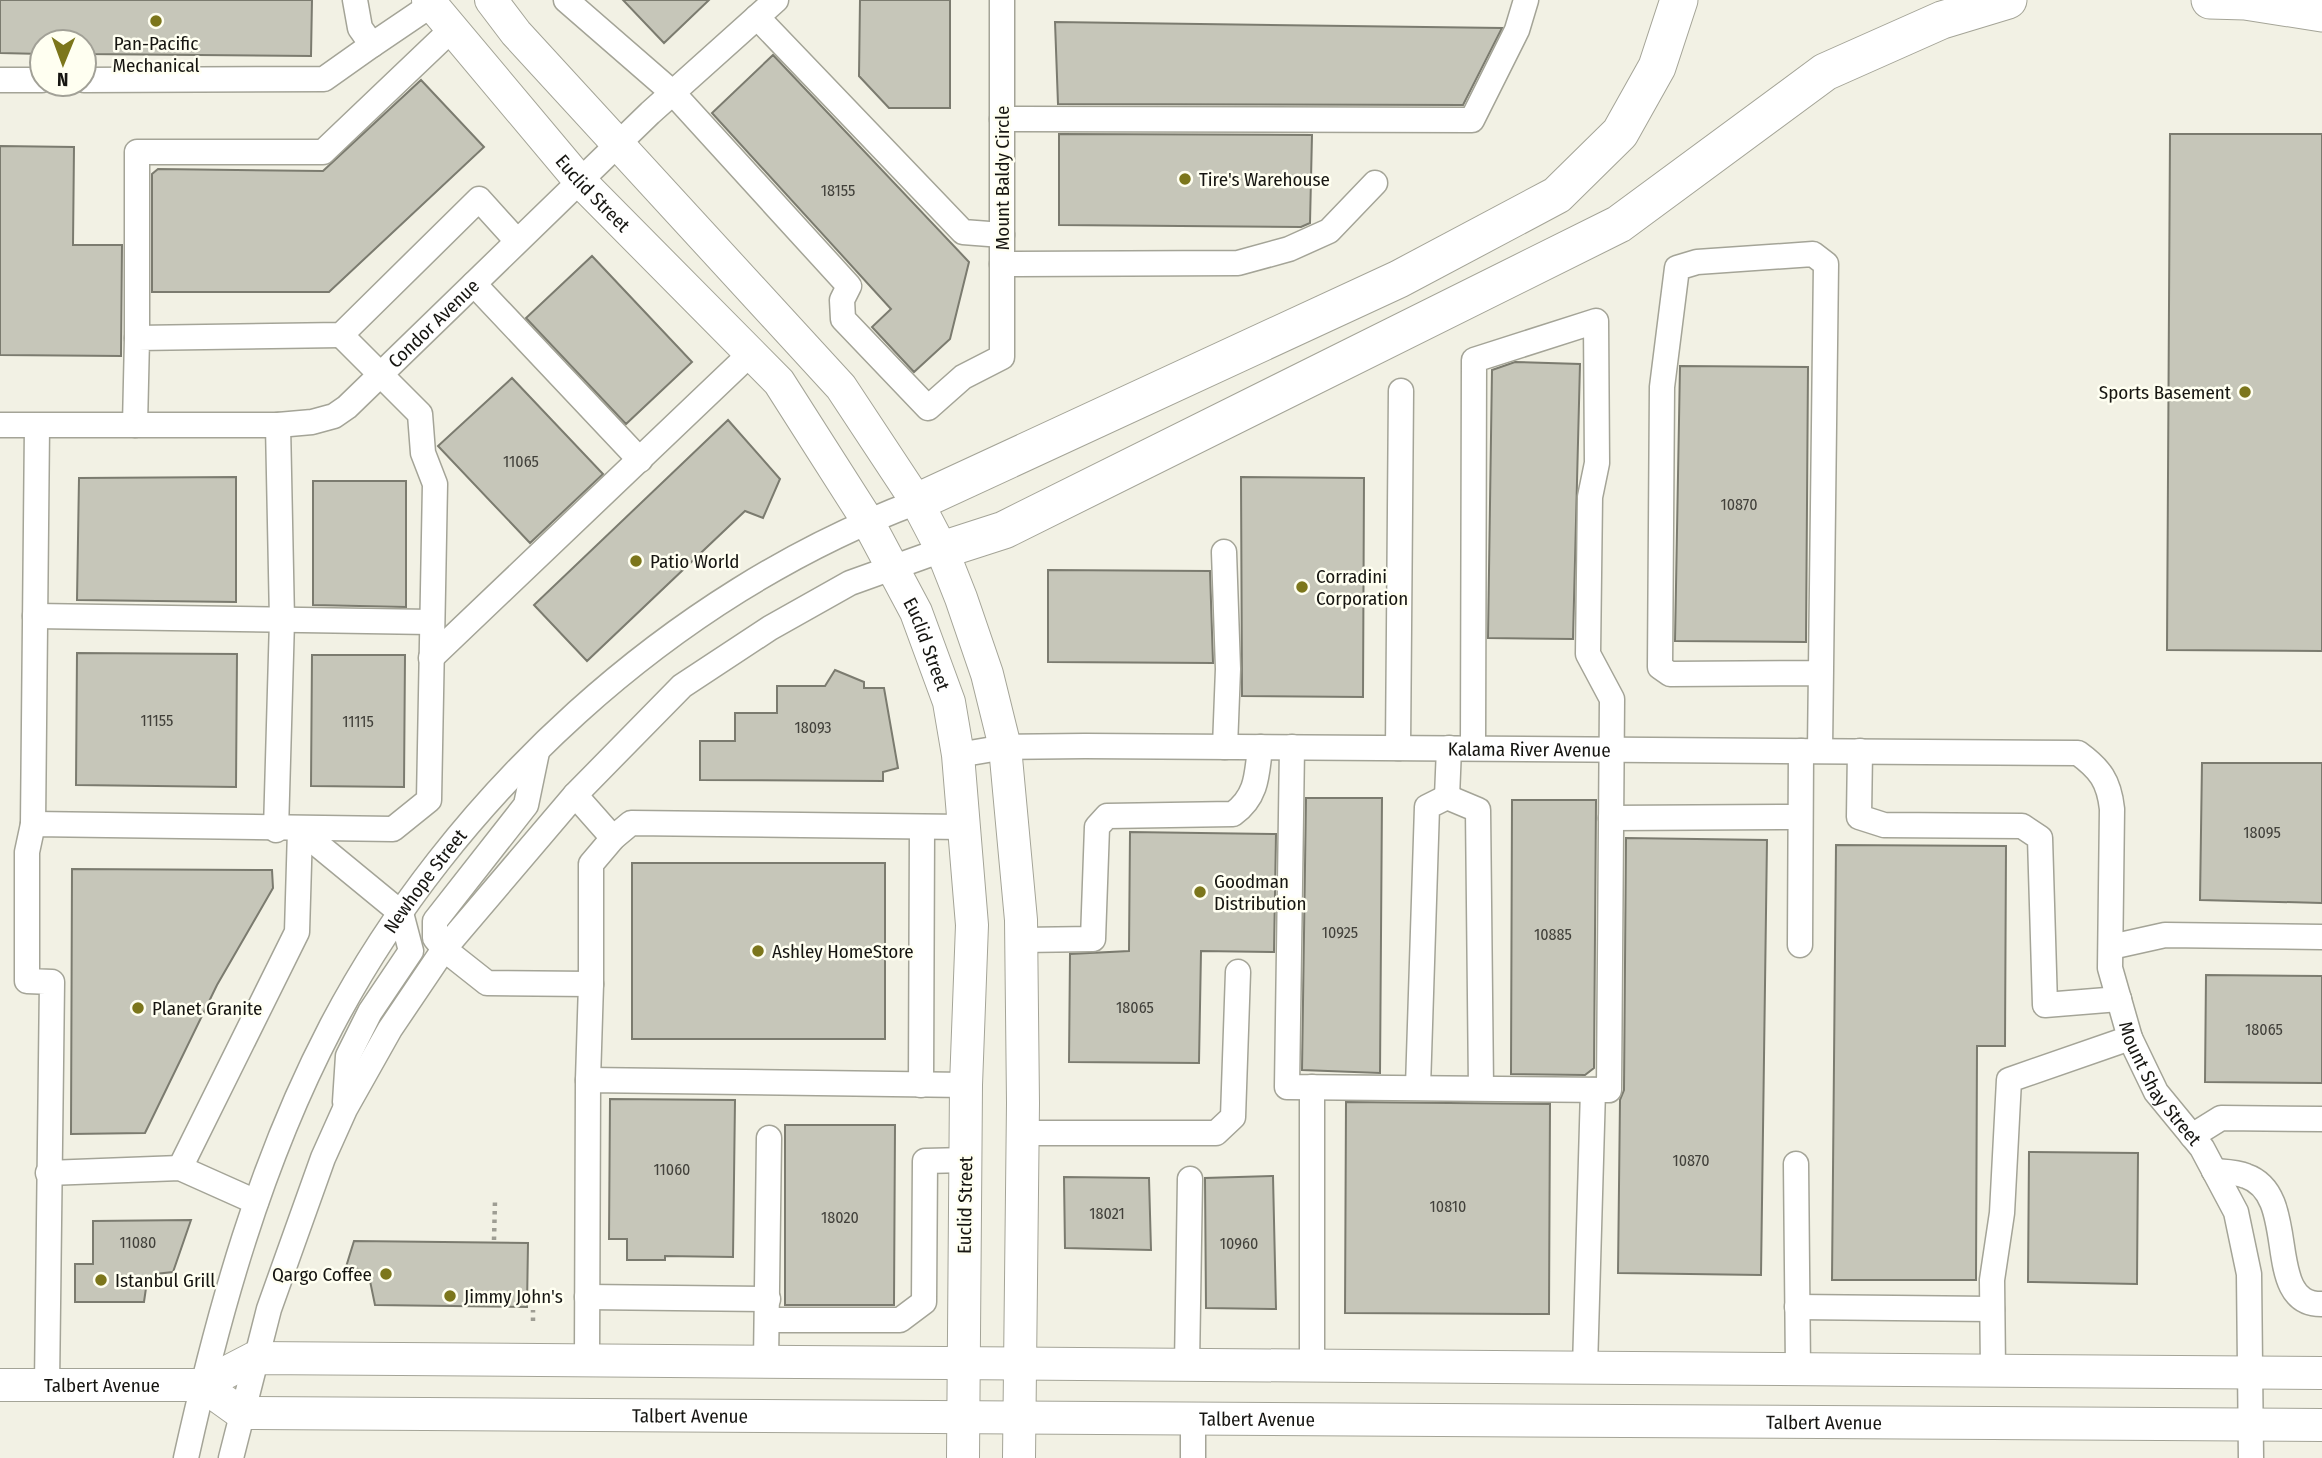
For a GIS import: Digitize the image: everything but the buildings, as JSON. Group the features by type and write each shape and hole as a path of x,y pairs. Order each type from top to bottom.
{"highway":[{"path":"917,502 1399,279 1557,195 1620,132 1657,67 1679,0"},
{"path":"943,550 1004,530 1607,230 1825,72 1942,20 2008,0"},
{"path":"2210,0 2245,1 2322,13"}],"main road":[{"path":"491,0 516,33 841,387 917,502 943,550 987,674 1005,747 1014,821 1021,940 1023,1133 1019,1458"},
{"name":"Euclid Street","path":"430,2 579,180 779,382 867,520 895,568 916,612 948,702 958,755 972,925 966,1085 962,1458"},
{"name":"Talbert Avenue","path":"0,1385 202,1385 254,1358 1993,1370 2251,1383 2322,1373"},
{"path":"202,1385 241,1413"},
{"name":"Talbert Avenue","path":"241,1413 2322,1425"}],"street":[{"path":"355,0 360,28 372,45"},
{"path":"566,0 673,93"},
{"name":"Condor Avenue","path":"0,425 278,425 312,422 334,416 382,374 618,143 776,0"},
{"name":"Mount Baldy Circle","path":"673,93 849,286 842,300 843,319 928,408 963,377 1002,357 1002,0"},
{"path":"1002,119 1472,120 1517,30 1526,0"},
{"path":"98,80 324,79 430,2"},
{"path":"757,17 963,232 1002,235"},
{"path":"135,425 138,152 323,152 452,30"},
{"path":"0,80 28,80"},
{"path":"1002,264 1238,263 1289,249 1329,232 1374,183"},
{"path":"136,338 341,335 479,199 517,241"},
{"path":"1800,945 1800,817 1821,673 1826,264 1813,254 1697,262 1678,268 1662,387 1660,667 1670,674 1821,673"},
{"path":"474,284 640,460"},
{"path":"1292,747 1287,1087 1609,1090 1612,699 1588,654 1590,497 1597,463 1596,321 1474,360 1461,748 1447,797 1427,807 1419,1087"},
{"path":"33,824 288,830 393,829 429,800 435,484 423,453 420,414 341,335"},
{"path":"431,658 751,354"},
{"path":"1398,748 1401,391"},
{"path":"180,1168 297,932 288,830 278,425"},
{"path":"37,426 33,824 27,852 27,981 52,982 47,1385"},
{"name":"Newhope Street","path":"186,1458 220,1312 256,1202 332,1025 401,913 461,832 567,722 682,628 747,585 867,520 917,502"},
{"path":"231,1458 254,1358 309,1196 345,1109 390,1029 444,949 575,795 682,686 770,628 850,583 943,550"},
{"path":"1224,552 1228,669 1225,747"},
{"path":"35,617 431,622"},
{"name":"Kalama River Avenue","path":"958,755 1005,747 1810,750 2078,753 2097,766"},
{"path":"1021,940 1093,939 1097,827 1102,821 1107,816 1233,814 1247,804 1256,786 1260,747"},
{"path":"1860,751 1859,817 1884,825 2022,826 2040,838 2045,1005 2119,999"},
{"path":"537,752 526,805 435,922 435,938 444,949 487,983 591,984"},
{"name":"Mount Shay Street","path":"2097,766 2110,787 2112,808 2110,968 2130,1038 2156,1093 2192,1136 2236,1212 2249,1274 2251,1458"},
{"path":"575,795 613,838"},
{"path":"1447,797 1478,810 1480,1088"},
{"path":"1611,818 1800,817"},
{"path":"587,1360 591,864 613,838 631,823 963,827"},
{"path":"921,1085 922,828"},
{"path":"288,830 401,913 411,951 370,1012 348,1056 345,1109"},
{"path":"2111,947 2165,935 2322,937"},
{"path":"1023,1133 1216,1133 1233,1116 1238,972"},
{"path":"1993,1370 1992,1280 2002,1213 2009,1080 2130,1038"},
{"path":"588,1080 966,1085"},
{"path":"1312,1087 1312,1366"},
{"path":"1585,1368 1593,1090"},
{"path":"2192,1136 2221,1118 2322,1119"},
{"path":"766,1362 769,1138"},
{"path":"587,1297 900,1320 924,1302 925,1161 966,1160"},
{"path":"1796,1164 1798,1369"},
{"path":"48,1173 180,1168 256,1202"},
{"path":"2214,1171 2247,1176 2267,1190 2276,1212 2291,1289 2301,1300 2322,1304"},
{"path":"1187,1365 1190,1179"},
{"path":"1797,1307 1992,1309"},
{"path":"877,1320 878,1364"},
{"path":"1193,1419 1193,1458"}],"path":[{"path":"494,1240 495,1201"},
{"path":"533,1310 533,1321"}],"place":[{"name":"Pan-Pacific Mechanical","path":"156,21"},
{"name":"Tire's Warehouse","path":"1185,179"},
{"name":"Sports Basement","path":"2245,392"},
{"name":"Patio World","path":"636,561"},
{"name":"Corradini Corporation","path":"1302,587"},
{"name":"Goodman Distribution","path":"1200,892"},
{"name":"Ashley HomeStore","path":"758,951"},
{"name":"Planet Granite","path":"138,1008"},
{"name":"Qargo Coffee","path":"386,1274"},
{"name":"Istanbul Grill","path":"101,1280"},
{"name":"Jimmy John's","path":"450,1296"}]}
